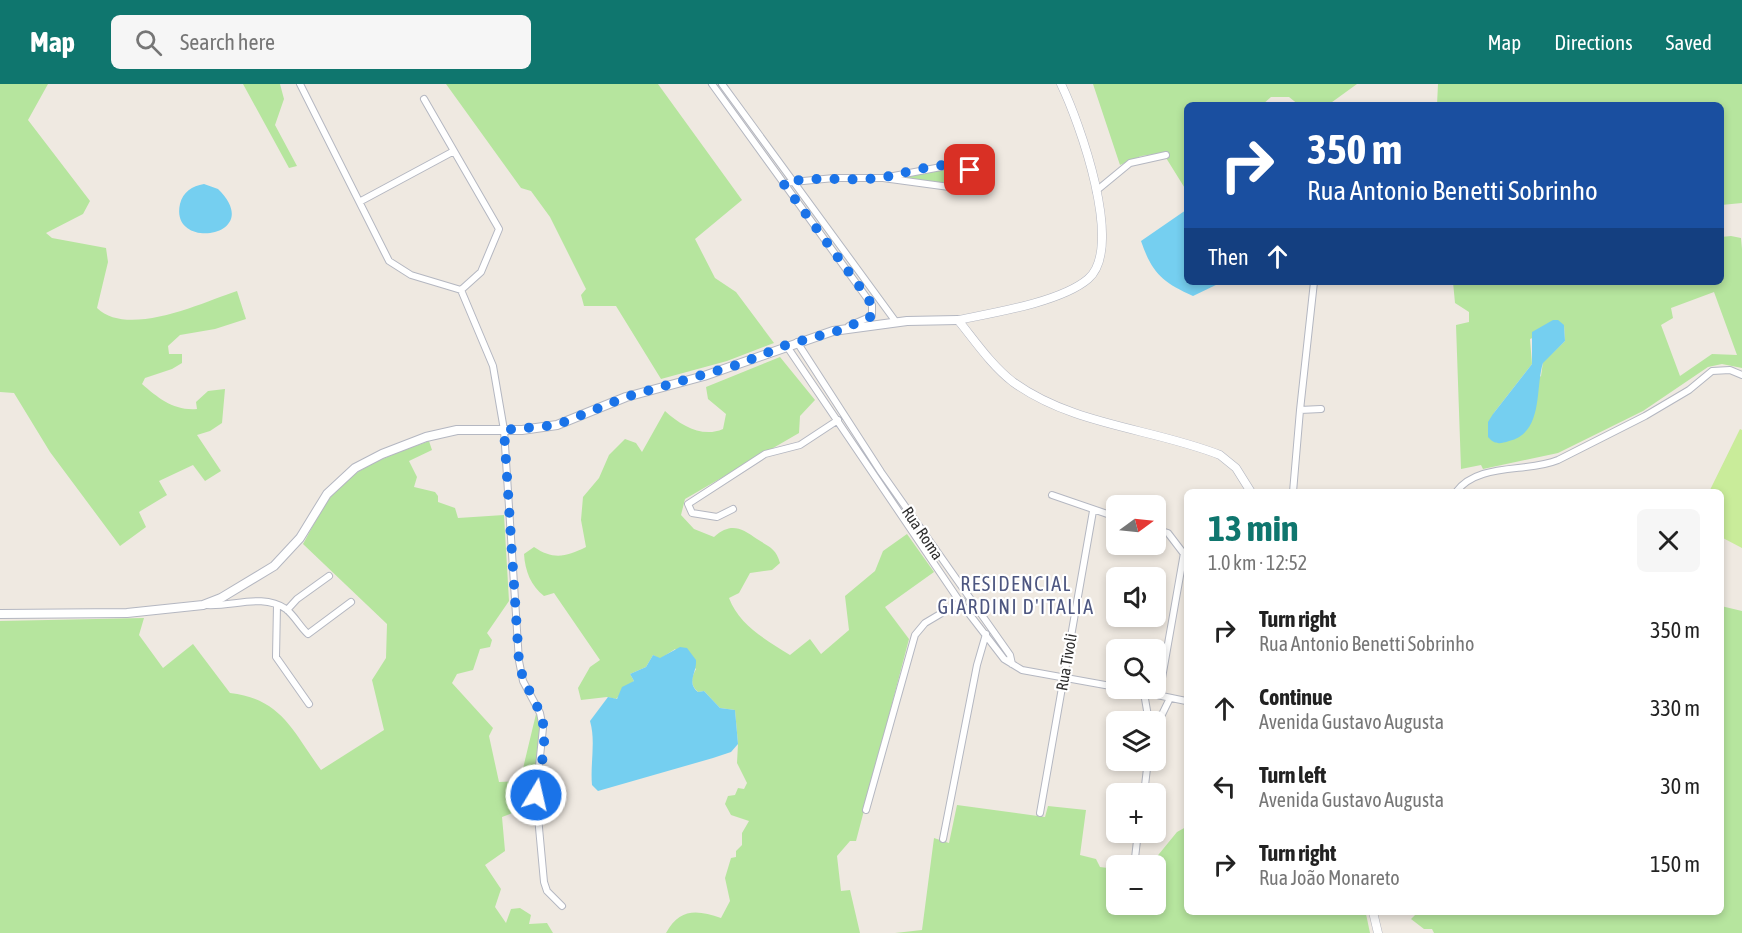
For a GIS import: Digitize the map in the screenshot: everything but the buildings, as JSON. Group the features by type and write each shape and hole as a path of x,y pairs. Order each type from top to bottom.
{"main road":[{"path":"0,614 127,613 203,605 221,598 274,566 300,538 327,494 341,479 362,464 442,432 557,425 626,397 726,369 786,345 841,330 896,322 958,320"}],"street":[{"path":"300,84 361,201 389,261 411,275 461,290"},
{"path":"841,330 872,316 872,305 714,87 723,84 791,181 896,322"},
{"path":"1062,84 1086,142 1096,191 1103,252 1098,267 1087,280 1052,297 1004,311 958,320 1000,370 1031,393 1084,417 1220,455 1236,468 1249,489"},
{"path":"424,99 499,229 481,272 461,290"},
{"path":"361,201 454,151"},
{"path":"1096,191 1131,163 1166,155"},
{"path":"783,183 883,178 957,164 965,166 972,174 971,185 964,189 883,178"},
{"path":"1293,489 1314,285"},
{"path":"461,290 493,366 504,430 519,662 523,681 540,713 543,728 536,795 542,835 542,868 547,891 562,906"},
{"name":"Rua Roma","path":"797,342 843,416 1010,656 1012,664"},
{"name":"Rua Roma","path":"786,345 960,602 1004,658 1012,664"},
{"path":"1460,489 1476,476 1545,465 1558,460 1654,411 1689,390 1712,371 1730,370 1742,375"},
{"path":"1300,410 1321,409"},
{"path":"733,509 712,517 692,513 688,504 765,454 800,445 843,416"},
{"path":"874,477 882,472"},
{"path":"1052,495 1106,514"},
{"name":"Rua Tivoli","path":"1041,813 1093,511"},
{"path":"1166,532 1184,554"},
{"path":"1166,656 1184,560"},
{"path":"287,610 297,599 329,576"},
{"path":"1179,584 1184,581"},
{"path":"866,810 915,635 925,623 967,597"},
{"path":"203,605 224,606 260,600 287,610 308,634 351,602"},
{"path":"277,605 276,657 309,704"},
{"path":"943,839 985,635 990,629"},
{"path":"1012,664 1022,670 1106,685"},
{"path":"1166,697 1184,700"},
{"path":"1164,711 1170,698"},
{"path":"1374,915 1378,933"}],"green space":[{"path":"0,84 48,84 28,120 90,201 83,214 46,233 52,238 106,248 108,262 97,308 110,316 127,320 145,319 185,310 237,291 246,319 215,329 180,335 168,346 169,354 182,354 182,363 172,369 145,378 142,384 160,399 181,408 197,409 196,402 208,391 225,389 222,423 210,431 197,435 221,471 205,481 193,465 159,481 167,495 139,512 146,527 120,546 50,452 14,393 0,392"},
{"path":"243,84 280,84 284,99 275,125 297,166 289,168"},
{"path":"446,84 658,84 742,200 695,239 715,278 736,292 774,343 727,361 661,379 616,306 584,306 581,295 586,289 550,217 531,191 521,188"},
{"path":"1093,84 1357,84 1332,102 1295,102 1289,97 1271,97 1265,102 1184,102 1184,187 1163,153 1141,156 1120,165"},
{"path":"1438,84 1742,84 1742,203 1724,205 1724,102 1437,102"},
{"path":"957,167 964,168 968,173 965,186 896,178"},
{"path":"1724,237 1741,238 1742,368 1722,364 1708,367 1643,411 1558,453 1483,469 1481,465 1461,469 1456,325 1469,322 1469,312 1455,303 1453,285 1724,285","holes":["1714,292 1737,355 1712,354 1680,376 1661,325 1673,318 1671,308","1564,325 1565,341 1543,362 1541,376 1493,414 1532,364 1530,339"]},
{"path":"780,357 815,400 800,416 799,433 685,499 681,515 694,529 714,537 731,528 746,532 776,554 780,563 772,570 750,573 739,593 729,598 739,616 754,631 790,655 810,639 821,654 849,630 845,596 875,571 883,551 907,534 934,572 885,607 909,639 856,841 850,841 837,856 841,891 850,890 860,933 666,933 677,919 690,913 704,913 721,918 730,901 725,878 731,858 736,857 736,851 742,845 742,833 749,821 731,815 725,804 728,796 735,795 738,788 744,789 747,783 737,763 735,710 720,708 704,691 698,692 695,689 692,681 696,669 675,649 660,659 653,655 646,667 630,674 634,681 616,699 607,697 581,700 578,688 590,667 600,660 554,593 544,596 532,583 527,572 524,554 534,547 547,554 560,556 586,547 581,520 583,497 599,478 609,455 625,439 636,443 642,452 665,411 692,429 708,432 723,429 726,414 708,399 706,387"},
{"path":"1740,429 1742,430 1742,548 1724,539 1724,489 1710,489"},
{"path":"429,441 432,450 409,461 417,477 414,487 435,492 438,502 455,508 458,518 504,515 509,601 487,633 492,640 490,647 480,649 473,670 457,674 452,683 493,728 489,736 499,782 520,781 536,714 541,721 534,790 520,810 502,817 505,851 485,865 501,889 495,907 506,923 511,909 520,908 531,915 529,924 547,923 553,933 0,933 0,621 144,618 139,635 163,668 193,644 230,693 248,696 274,710 294,731 321,770 384,730 372,680 386,658 387,624 303,544 332,495 352,476 390,456"},
{"path":"1724,607 1742,611 1742,933 1434,933 1432,929 1424,929 1411,919 1415,915 1724,915"},
{"path":"957,805 1045,817 1048,806 1086,810 1080,855 1096,859 1100,867 1106,868 1106,915 1166,915 1166,855 1158,855 1177,832 1184,828 1184,915 1366,915 1370,933 895,933 922,930 934,838 949,843"}],"water":[{"path":"204,184 218,189 230,205 231,218 225,227 213,232 200,233 188,229 180,219 180,204 183,196 192,188"},
{"path":"1184,211 1184,285 1216,285 1193,296 1173,286 1154,269 1141,241"},
{"path":"1553,320 1558,320 1564,325 1565,341 1543,363 1533,419 1528,429 1520,436 1503,443 1495,443 1488,437 1488,422 1532,364 1532,332"},
{"path":"680,647 687,648 696,660 692,681 698,692 704,691 720,708 735,710 738,744 731,752 598,791 592,785 593,736 590,721 608,697 617,699 622,687 634,681 630,674 646,667 653,655 660,658"}],"district":[{"name":"RESIDENCIAL GIARDINI D'ITALIA","path":"1016,596"}],"route":[{"path":"536,795 540,778 543,728 540,713 523,681 519,662 504,430 557,425 626,397 737,365 786,345 841,330 872,316 872,305 865,294 783,183 834,178 883,178 957,164 970,170"}]}
